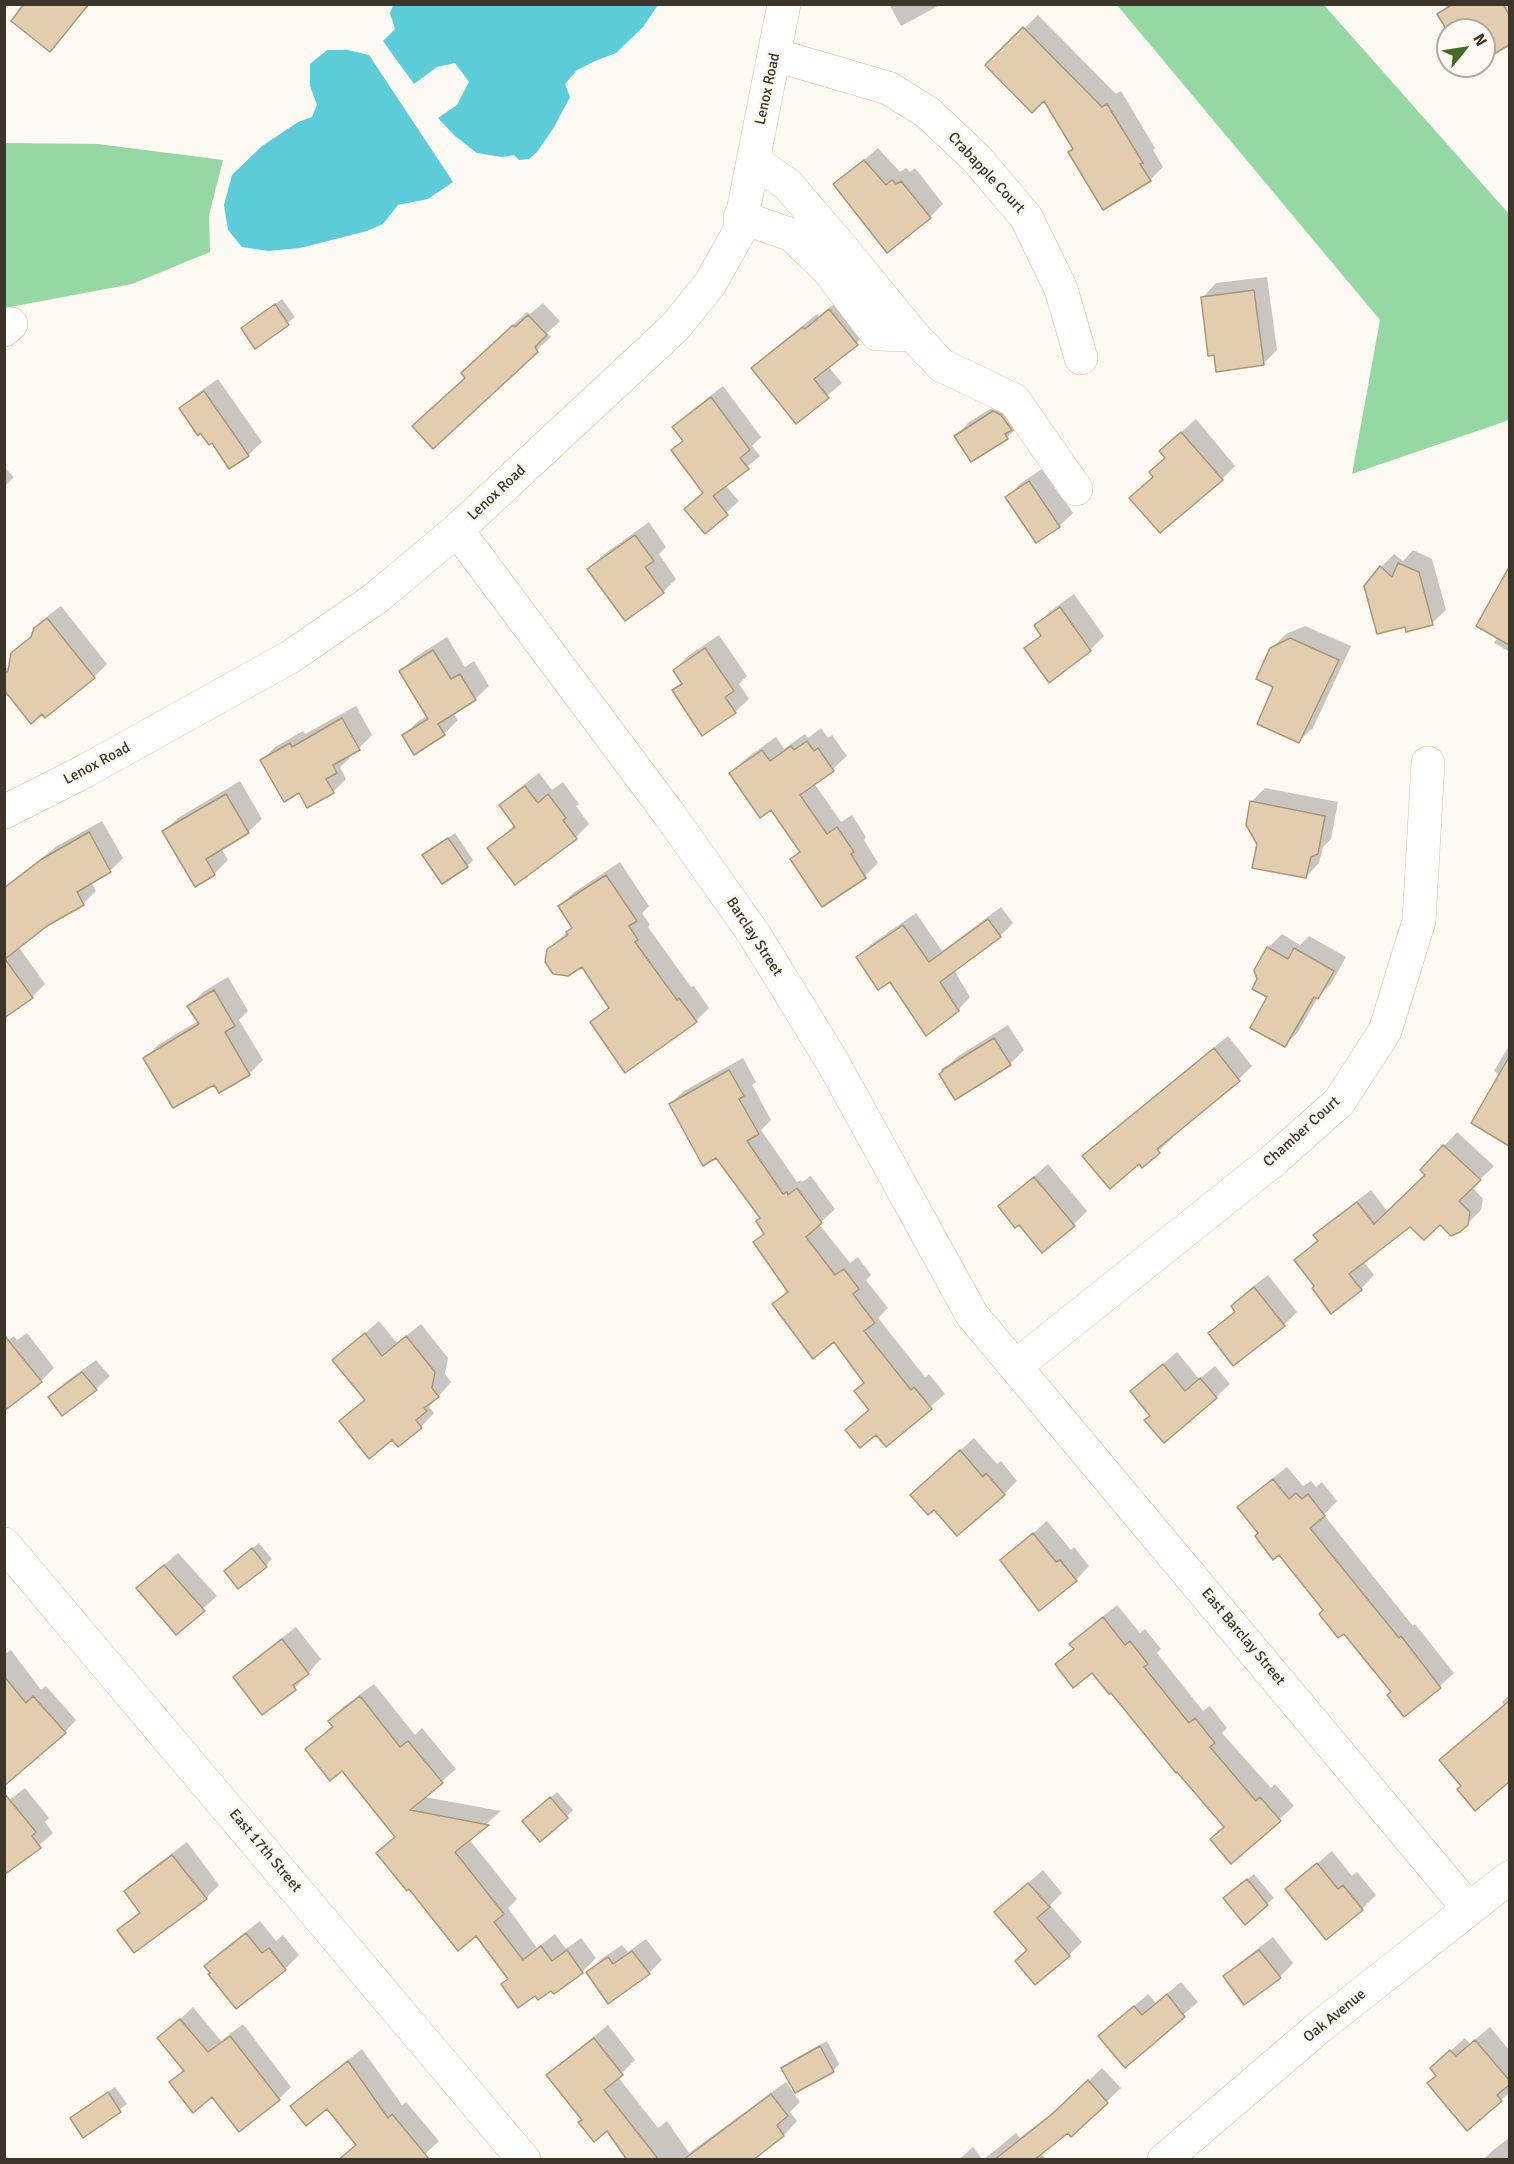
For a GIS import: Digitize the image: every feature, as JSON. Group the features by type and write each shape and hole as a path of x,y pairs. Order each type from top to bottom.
{"street":[{"name":"Lenox Road","path":"4,812 85,771 290,657 376,598 458,530 675,327 710,284 739,231 784,4"},
{"name":"Crabapple Court","path":"775,55 888,88 927,111 976,158 1026,217 1061,289 1081,358"},
{"path":"753,160 788,185 832,255 941,365 1014,400 1076,489"},
{"path":"740,217 792,235 832,255"},
{"name":"Barclay Street","path":"458,530 669,814 754,934 832,1061 972,1315 1016,1366"},
{"name":"Chamber Court","path":"1016,1366 1275,1159 1339,1102 1385,1031 1419,921 1428,763"},
{"name":"East Barclay Street","path":"1016,1366 1469,1909"},
{"name":"East 17th Street","path":"4,1544 524,2160"},
{"name":"Oak Avenue","path":"1164,2160 1317,2030 1509,1877"}],"green space":[{"path":"1117,5 1324,5 1509,214 1509,420 1352,474 1380,320"},
{"path":"5,143 98,144 223,160 209,215 210,252 132,284 5,308"}],"water":[{"path":"393,4 658,5 643,27 616,53 577,70 565,84 570,97 554,127 537,152 529,159 519,160 514,155 502,157 477,153 455,136 438,118 457,105 469,82 455,63 437,67 414,84 383,41 395,29 390,13"},
{"path":"327,50 348,50 369,55 453,182 428,199 398,205 383,224 367,231 300,248 268,251 242,247 228,230 224,205 232,175 262,146 298,122 312,117 317,105 310,86 310,64"}],"building":[{"path":"24,4 89,4 50,52 11,21"},
{"path":"1453,4 1503,4 1509,15 1509,45 1496,53 1496,18 1439,18 1437,14"},
{"path":"1023,27 1102,107 1107,104 1143,163 1140,164 1151,181 1103,210 1068,152 1073,149 1044,101 1032,113 985,65"},
{"path":"864,160 886,185 892,180 896,184 901,181 931,218 887,253 833,184"},
{"path":"1254,290 1264,365 1216,372 1214,355 1208,356 1201,297"},
{"path":"275,304 289,325 255,349 241,328"},
{"path":"829,309 858,345 814,379 829,398 796,424 751,368"},
{"path":"528,315 547,335 535,347 538,352 433,449 412,426 465,378 461,373 513,325 515,327"},
{"path":"204,391 249,456 229,469 212,443 209,445 200,433 198,436 179,408"},
{"path":"711,397 750,450 740,458 749,469 713,496 728,515 705,534 684,509 703,493 671,450 683,441 672,427"},
{"path":"993,411 1001,415 1012,430 1005,434 1008,439 971,462 954,436"},
{"path":"1181,432 1223,480 1160,533 1129,498 1153,477 1149,472 1165,458 1159,451"},
{"path":"1029,481 1060,527 1036,543 1005,497"},
{"path":"635,535 654,561 645,567 664,593 625,621 587,569"},
{"path":"1398,563 1419,572 1433,625 1406,632 1405,627 1377,634 1364,586 1380,566 1392,577"},
{"path":"1509,567 1509,645 1476,626"},
{"path":"1060,607 1091,651 1049,683 1024,648 1041,636 1034,625"},
{"path":"47,618 95,678 45,718 42,714 31,724 4,690 4,673 8,671 11,653 31,637 34,628"},
{"path":"1290,638 1339,660 1299,743 1257,724 1273,687 1256,679 1270,648"},
{"path":"705,648 734,691 725,697 736,713 702,736 672,690 682,684 673,670"},
{"path":"433,650 451,679 460,674 476,700 438,724 445,735 414,755 402,735 428,719 399,671"},
{"path":"342,718 360,750 333,765 337,773 326,779 334,793 307,808 299,793 284,802 260,760 290,743 292,747"},
{"path":"807,741 814,751 818,748 834,771 800,795 827,834 837,827 854,852 851,854 866,878 822,907 790,859 800,852 771,810 760,818 729,773 762,750 770,761 791,746 794,750"},
{"path":"525,786 538,803 548,794 566,818 563,820 577,839 515,885 487,848 515,827 499,805"},
{"path":"226,794 249,833 206,859 215,875 195,887 162,831"},
{"path":"1250,801 1325,816 1318,854 1311,857 1306,878 1252,868 1257,844 1246,825"},
{"path":"89,832 111,872 77,892 84,905 47,926 5,959 33,998 4,1018 4,888 42,859"},
{"path":"448,838 468,867 442,884 422,855"},
{"path":"606,875 637,921 629,926 638,940 635,942 677,1000 679,998 697,1022 625,1073 590,1022 609,1008 582,967 568,976 553,974 545,962 547,949 568,935 566,932 572,928 558,906"},
{"path":"988,919 1001,937 940,982 959,1011 926,1036 890,982 878,990 856,957 903,925 929,962"},
{"path":"1267,947 1288,959 1294,948 1334,971 1318,999 1314,997 1285,1047 1250,1028 1267,997 1252,989 1257,979 1254,970"},
{"path":"214,990 235,1026 225,1032 250,1075 219,1093 214,1085 173,1108 143,1058 199,1024 187,1006"},
{"path":"994,1038 1011,1065 955,1100 939,1074"},
{"path":"1214,1048 1240,1081 1157,1149 1160,1153 1142,1168 1139,1164 1110,1189 1082,1156"},
{"path":"1509,1057 1509,1146 1471,1123"},
{"path":"729,1070 744,1096 739,1099 759,1134 747,1141 783,1194 787,1192 788,1195 797,1188 822,1223 806,1237 835,1275 844,1269 859,1289 853,1294 875,1323 864,1331 911,1390 914,1387 932,1409 886,1447 876,1435 860,1448 845,1430 869,1410 854,1391 864,1383 834,1342 813,1359 772,1304 788,1292 753,1242 764,1234 756,1221 760,1218 716,1158 703,1166 669,1104"},
{"path":"1443,1145 1481,1180 1459,1201 1470,1212 1468,1225 1451,1236 1440,1225 1424,1240 1410,1227 1349,1274 1362,1290 1331,1314 1312,1288 1314,1286 1294,1260 1318,1241 1313,1235 1357,1202 1374,1224 1425,1175 1420,1170"},
{"path":"1034,1177 1075,1226 1042,1253 1019,1225 1015,1228 998,1206"},
{"path":"1254,1287 1285,1326 1233,1366 1208,1333 1235,1312 1231,1306"},
{"path":"365,1333 382,1356 406,1336 435,1372 432,1388 439,1397 424,1408 427,1411 416,1420 422,1428 398,1447 392,1440 369,1459 339,1421 365,1400 332,1360"},
{"path":"4,1335 42,1382 4,1411"},
{"path":"1163,1364 1185,1391 1200,1378 1217,1398 1164,1443 1144,1420 1150,1416 1130,1391"},
{"path":"82,1372 97,1390 62,1416 48,1397"},
{"path":"960,1450 983,1477 986,1473 1005,1495 957,1536 934,1510 928,1515 910,1495"},
{"path":"1273,1479 1289,1499 1296,1493 1302,1499 1308,1494 1325,1516 1310,1528 1399,1638 1401,1636 1441,1688 1404,1717 1387,1695 1391,1692 1344,1634 1338,1638 1319,1614 1323,1610 1279,1555 1273,1560 1255,1536 1258,1533 1237,1507"},
{"path":"1033,1533 1056,1562 1060,1560 1077,1581 1039,1611 1000,1560"},
{"path":"252,1548 267,1567 238,1589 224,1571"},
{"path":"164,1565 205,1611 176,1635 136,1588"},
{"path":"1103,1617 1125,1645 1130,1641 1148,1664 1144,1667 1189,1723 1195,1718 1215,1743 1210,1747 1256,1801 1260,1797 1281,1821 1231,1864 1210,1839 1224,1827 1176,1773 1111,1693 1109,1694 1092,1673 1073,1688 1055,1664 1074,1649 1069,1644"},
{"path":"282,1639 309,1674 293,1685 296,1690 262,1715 233,1677"},
{"path":"4,1676 26,1703 33,1696 66,1733 4,1786"},
{"path":"360,1696 400,1747 408,1741 443,1783 410,1810 489,1825 455,1852 504,1914 494,1922 523,1960 541,1946 552,1961 567,1950 583,1973 554,1994 551,1991 538,2000 535,1996 518,2008 501,1984 508,1979 476,1936 458,1951 409,1889 407,1891 376,1853 395,1837 342,1771 330,1781 305,1749 333,1727 328,1721"},
{"path":"1509,1701 1509,1782 1475,1811 1457,1789 1461,1786 1439,1760"},
{"path":"4,1793 36,1832 32,1836 41,1848 4,1875"},
{"path":"550,1797 568,1818 540,1842 522,1821"},
{"path":"172,1855 207,1899 134,1953 117,1930 140,1913 124,1891"},
{"path":"1317,1863 1338,1889 1343,1885 1363,1910 1326,1940 1285,1889"},
{"path":"1247,1879 1268,1905 1245,1925 1223,1898"},
{"path":"1028,1883 1050,1907 1037,1918 1070,1956 1035,1985 1015,1961 1027,1950 994,1912"},
{"path":"246,1933 262,1953 269,1948 286,1970 236,2009 204,1966"},
{"path":"1259,1950 1281,1978 1244,2005 1223,1976"},
{"path":"632,1951 650,1974 608,2004 586,1972 608,1957 613,1964"},
{"path":"1167,1994 1185,2017 1125,2068 1098,2036 1134,2006 1142,2015"},
{"path":"180,2019 208,2052 230,2036 280,2100 239,2132 212,2097 193,2113 169,2082 184,2071 157,2038"},
{"path":"594,2038 623,2075 604,2090 659,2160 627,2160 607,2131 594,2142 578,2122 582,2120 546,2075"},
{"path":"1475,2040 1509,2080 1509,2085 1497,2095 1502,2101 1467,2131 1427,2083 1436,2076 1430,2068 1450,2050 1456,2056"},
{"path":"820,2046 834,2072 795,2093 781,2068"},
{"path":"348,2061 388,2118 392,2114 430,2160 338,2160 356,2145 327,2109 306,2126 290,2106"},
{"path":"1088,2080 1108,2103 1071,2137 1068,2133 1034,2160 994,2160 1051,2115"},
{"path":"108,2092 121,2112 83,2138 70,2118"},
{"path":"771,2094 788,2116 777,2125 784,2136 753,2160 683,2160"}]}
